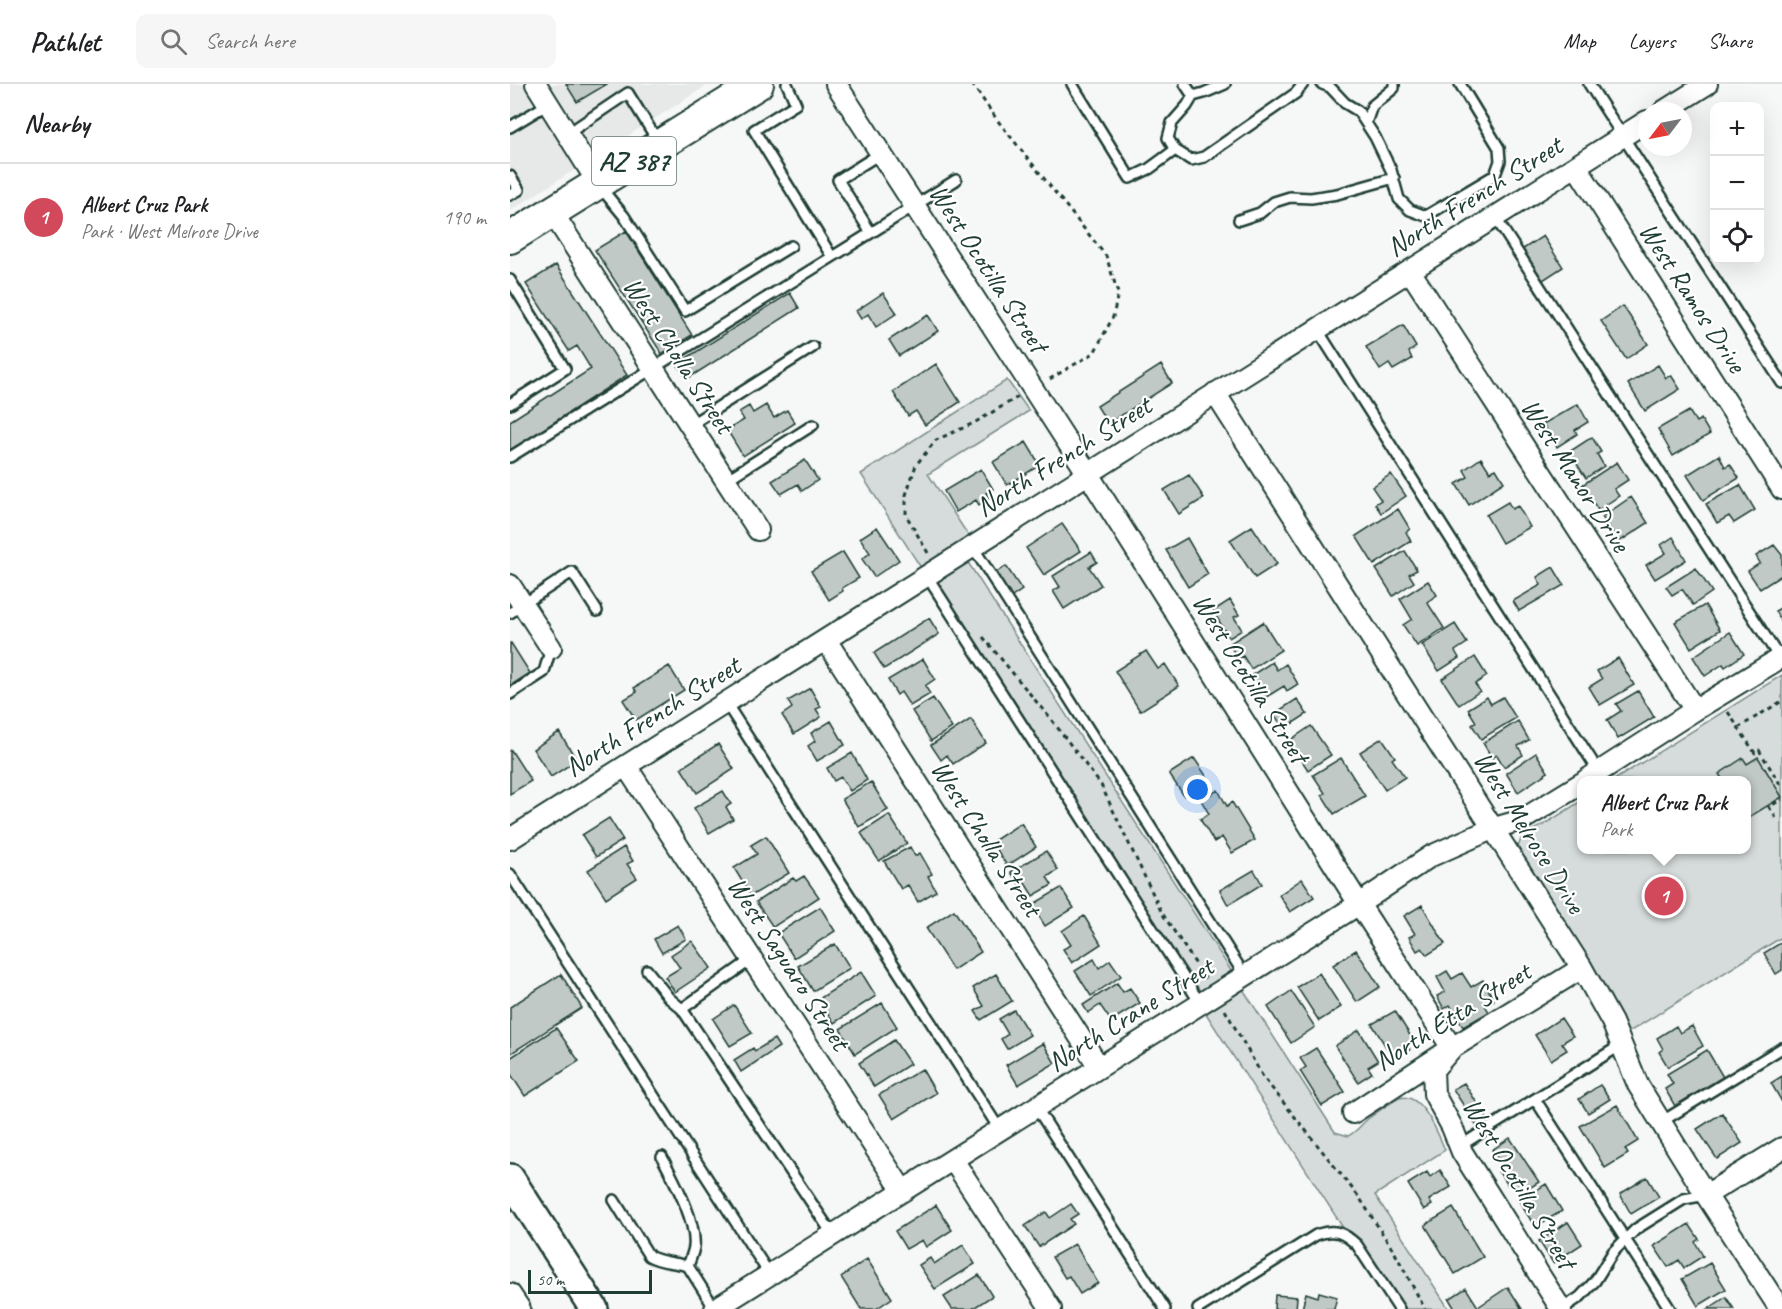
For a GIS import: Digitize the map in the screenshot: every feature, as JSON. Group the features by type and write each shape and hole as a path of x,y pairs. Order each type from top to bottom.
{"main road":[{"name":"AZ 387","path":"510,238 758,84"},
{"path":"510,1178 594,1309"}],"street":[{"path":"536,84 598,183"},
{"name":"West Ocotilla Street","path":"836,84 1089,474 1452,1048 1433,1070 1434,1094 1460,1146 1562,1309"},
{"path":"1678,102 1707,84"},
{"name":"North French Street","path":"510,839 1638,127"},
{"name":"West Ramos Drive","path":"1575,166 1782,489"},
{"name":"West Cholla Street","path":"552,212 758,530"},
{"name":"West Manor Drive","path":"1410,271 1695,710"},
{"name":"West Melrose Drive","path":"1215,393 1582,968 1612,1022 1638,1085 1780,1309"},
{"path":"510,585 516,609 551,648"},
{"name":"West Cholla Street","path":"826,640 1099,1067"},
{"path":"1592,776 1781,658"},
{"name":"West Saguaro Street","path":"626,766 903,1191"},
{"name":"North Crane Street","path":"715,1309 1359,904 1431,856 1494,828 1522,820 1577,786"},
{"name":"North Etta Street","path":"1353,1113 1452,1048 1582,968"},
{"path":"1706,1195 1782,1148"},
{"path":"953,1160 1052,1309"},
{"path":"510,1294 520,1309"}],"lane":[{"path":"787,84 796,104 754,130 832,257"},
{"path":"1072,84 1130,178 1149,169 1175,150"},
{"path":"1185,84 1193,96"},
{"path":"1225,84 1193,96 1172,123 1168,138 1175,150 1191,160 1204,157 1296,93 1303,84"},
{"path":"1322,84 1330,87 1344,102 1358,111 1375,136 1394,178 1400,199 1410,210 1426,216 1495,175 1500,161 1499,148 1460,84"},
{"path":"1366,123 1372,106 1394,88 1394,84"},
{"path":"1589,84 1782,383"},
{"path":"567,134 628,93 660,145"},
{"path":"510,127 548,104"},
{"path":"871,233 838,180 881,153"},
{"path":"510,176 519,190 510,195"},
{"path":"1239,220 1260,213 1274,202 1290,197 1311,198 1337,194 1394,178"},
{"path":"510,457 957,180"},
{"path":"598,183 624,216 686,311 791,246"},
{"path":"1495,216 1781,658"},
{"path":"510,280 565,369 510,404"},
{"path":"1317,329 1592,776"},
{"path":"690,425 813,347"},
{"path":"726,480 813,425"},
{"path":"973,547 1245,976"},
{"path":"932,572 1208,999"},
{"path":"516,609 572,573 597,611"},
{"path":"510,694 544,672 551,648"},
{"path":"726,704 1000,1130"},
{"path":"510,874 770,1275"},
{"path":"682,1009 752,959"},
{"path":"647,970 669,998 682,1009 833,1235"},
{"path":"1460,1146 1621,1045"},
{"path":"1661,1122 1782,1048"},
{"path":"1535,1099 1670,1309"},
{"path":"1036,1107 1165,1309"},
{"path":"662,1158 675,1182 694,1230 694,1247 688,1266"},
{"path":"1562,1309 1580,1297 1595,1281 1613,1252 1636,1229 1684,1199 1706,1195"},
{"path":"614,1200 649,1256 658,1261 676,1262 688,1266 715,1309"},
{"path":"1198,1309 1316,1235 1328,1231 1348,1236 1357,1245 1399,1309"}],"path":[{"path":"932,572 906,515 906,495 915,465 936,440 974,423 1094,353 1113,317 1118,292 1106,256 998,121 972,84"},
{"path":"979,632 1054,723 1101,785 1162,913 1208,999 1263,1077 1359,1197 1395,1253 1425,1309"},
{"path":"1738,728 1782,701"},
{"path":"1728,712 1755,753 1759,750 1782,787"},
{"path":"1776,818 1769,807 1782,799"}],"shaded area":[{"path":"510,84 709,84 510,211"},
{"path":"1007,380 1029,411 928,474 970,538 958,547 1335,1132 1348,1136 1369,1118 1400,1098 1415,1101 1428,1116 1445,1150 1375,1195 1449,1309 1395,1309 861,474"},
{"path":"1782,675 1782,937 1621,1037 1520,855 1518,847 1521,839 1527,833 1577,804 1577,854 1751,854 1751,776 1620,776"}],"building":[{"path":"566,84 607,84 577,102"},
{"path":"626,231 692,335 662,354 595,250"},
{"path":"1543,236 1563,267 1540,282 1520,251"},
{"path":"556,265 627,375 510,451 510,421 591,369 577,346 569,351 526,284"},
{"path":"790,293 799,308 687,379 677,364"},
{"path":"883,293 897,313 876,327 868,314 861,319 856,311"},
{"path":"1623,306 1648,344 1626,359 1601,321"},
{"path":"928,315 938,331 899,356 889,340"},
{"path":"1403,325 1416,347 1409,352 1412,359 1393,370 1389,364 1380,370 1366,347"},
{"path":"936,364 960,402 925,425 916,411 908,416 893,392"},
{"path":"1161,365 1172,383 1108,424 1097,406"},
{"path":"1658,365 1666,378 1671,375 1680,389 1645,411 1628,384"},
{"path":"1578,404 1588,422 1575,430 1577,434 1557,447 1543,424"},
{"path":"766,405 774,418 787,410 795,423 743,456 727,430 744,420 739,412 749,406 753,413"},
{"path":"1689,411 1696,422 1701,419 1710,434 1673,456 1658,429"},
{"path":"1592,437 1601,452 1597,454 1604,466 1586,478 1569,452"},
{"path":"1026,442 1040,465 1007,485 993,462"},
{"path":"1719,455 1725,467 1730,464 1739,478 1703,500 1687,475"},
{"path":"1481,458 1490,472 1496,469 1504,482 1469,505 1456,484 1468,477 1464,470"},
{"path":"805,460 818,480 802,491 798,484 781,494 772,481"},
{"path":"1617,462 1628,480 1614,489 1619,496 1598,510 1582,485"},
{"path":"981,469 993,489 986,493 990,499 979,505 976,500 956,512 944,491"},
{"path":"1391,474 1406,496 1381,513 1375,504 1381,500 1372,487"},
{"path":"1189,475 1204,498 1179,514 1164,490"},
{"path":"1740,485 1755,510 1734,523 1729,516 1717,523 1706,504"},
{"path":"1631,497 1648,523 1619,542 1602,517"},
{"path":"1508,502 1512,509 1518,506 1530,527 1502,543 1486,515"},
{"path":"1398,509 1410,529 1406,532 1411,541 1374,565 1356,536"},
{"path":"1062,524 1081,551 1044,575 1026,548"},
{"path":"1252,526 1277,564 1255,578 1230,540"},
{"path":"877,527 899,560 874,577 862,559 870,553 860,538"},
{"path":"1673,537 1686,560 1655,579 1646,565 1666,553 1661,545"},
{"path":"1187,538 1208,574 1188,587 1166,550"},
{"path":"1774,545 1782,555 1782,575 1760,589 1748,571 1760,563 1756,556"},
{"path":"1405,551 1417,570 1409,574 1414,582 1393,596 1376,569"},
{"path":"843,552 859,578 842,588 843,591 829,600 811,571"},
{"path":"1091,552 1097,562 1089,567 1101,585 1064,609 1053,591 1060,587 1053,576"},
{"path":"1006,566 1022,590 1009,599 993,574"},
{"path":"1553,567 1564,585 1519,611 1513,601 1541,585 1537,577"},
{"path":"1696,568 1712,592 1693,605 1682,589 1672,595 1666,587"},
{"path":"1428,581 1437,595 1427,602 1444,628 1417,646 1403,625 1412,619 1400,599"},
{"path":"1230,600 1239,615 1234,617 1242,630 1229,638 1213,611"},
{"path":"1705,605 1720,630 1691,648 1675,622"},
{"path":"1782,607 1782,623 1775,611"},
{"path":"929,618 939,634 884,669 874,653"},
{"path":"1263,622 1281,650 1251,669 1243,656 1238,659 1229,644"},
{"path":"1455,624 1467,643 1455,651 1459,658 1439,671 1422,645"},
{"path":"1730,632 1744,654 1725,667 1723,664 1705,676 1693,657"},
{"path":"510,643 530,673 510,686"},
{"path":"1146,651 1158,669 1165,664 1179,686 1140,711 1115,671"},
{"path":"1475,657 1487,676 1475,684 1480,691 1459,705 1442,679"},
{"path":"1618,658 1634,685 1600,705 1589,687 1602,679 1597,671"},
{"path":"923,659 935,679 925,686 930,694 910,706 901,692 897,695 888,680"},
{"path":"1272,662 1277,670 1286,664 1298,684 1287,691 1284,686 1263,699 1249,677"},
{"path":"669,666 684,690 636,720 623,700 637,692 634,688"},
{"path":"810,688 821,707 816,709 821,717 794,734 782,715 792,708 788,701"},
{"path":"1638,691 1654,717 1618,739 1607,720 1621,711 1616,704"},
{"path":"1487,697 1491,704 1503,697 1516,718 1481,739 1472,725 1476,722 1468,709"},
{"path":"933,698 952,728 931,741 912,711"},
{"path":"1297,699 1307,714 1284,729 1274,714"},
{"path":"971,719 986,743 953,764 947,755 941,760 931,745"},
{"path":"831,721 845,745 817,761 808,746 815,741 811,733"},
{"path":"1518,721 1529,740 1518,746 1523,755 1504,767 1497,755 1492,758 1483,743"},
{"path":"1311,726 1331,755 1308,770 1289,741"},
{"path":"559,732 577,760 551,777 533,749"},
{"path":"1382,738 1395,757 1392,759 1405,777 1385,790 1360,752"},
{"path":"718,744 734,769 697,793 681,768"},
{"path":"510,751 531,781 510,794"},
{"path":"852,753 867,780 850,791 841,777 834,781 827,768"},
{"path":"1536,753 1548,772 1518,792 1506,773"},
{"path":"1758,757 1782,797 1751,816 1751,776 1720,776 1719,774 1743,758 1747,764"},
{"path":"1194,758 1209,780 1184,796 1169,774"},
{"path":"1341,758 1365,796 1334,814 1322,795 1325,793 1313,775"},
{"path":"871,782 888,810 859,827 842,799"},
{"path":"1218,790 1227,806 1232,802 1255,840 1232,853 1222,837 1214,842 1200,819 1209,814 1201,800"},
{"path":"723,791 731,804 726,807 733,819 709,833 694,808"},
{"path":"889,815 907,843 879,861 861,833"},
{"path":"609,818 623,840 596,857 582,835"},
{"path":"1021,823 1036,847 1007,866 992,842"},
{"path":"766,836 789,873 751,896 734,868 757,854 751,845"},
{"path":"624,847 633,861 627,864 637,878 606,898 588,870"},
{"path":"910,847 915,856 920,853 932,874 928,876 936,891 918,902 908,885 901,889 884,861"},
{"path":"1046,851 1058,870 1047,877 1052,885 1033,896 1025,883 1020,886 1011,872"},
{"path":"1254,870 1262,884 1228,905 1220,890"},
{"path":"804,876 819,897 773,927 756,902 793,878 796,881"},
{"path":"1302,879 1314,897 1290,912 1279,895"},
{"path":"1061,888 1074,908 1045,926 1032,905"},
{"path":"1422,905 1445,944 1427,955 1422,948 1417,951 1409,937 1415,934 1404,916"},
{"path":"820,907 835,931 794,958 778,933"},
{"path":"954,910 981,952 953,970 926,928"},
{"path":"1084,916 1101,944 1072,963 1063,949 1071,945 1062,931"},
{"path":"678,925 686,939 662,953 654,939"},
{"path":"692,941 711,968 675,992 665,977 680,968 671,955"},
{"path":"1782,942 1782,970 1776,974 1764,953"},
{"path":"835,944 850,968 813,991 798,966"},
{"path":"1356,950 1380,987 1357,1002 1333,965"},
{"path":"1094,959 1099,968 1110,960 1121,976 1091,996 1075,971"},
{"path":"1447,971 1452,979 1462,973 1471,987 1483,980 1494,1000 1485,1005 1489,1012 1463,1027 1450,1005 1444,1009 1437,996 1445,992 1437,977"},
{"path":"861,972 876,996 834,1023 819,999"},
{"path":"1319,973 1341,1007 1319,1021 1297,987"},
{"path":"561,974 582,1008 510,1054 510,1007"},
{"path":"996,974 1012,1001 981,1020 975,1011 984,1006 973,988"},
{"path":"1117,983 1123,992 1130,988 1140,1003 1111,1021 1100,1005 1088,1013 1083,1005"},
{"path":"1291,991 1315,1027 1291,1043 1268,1007"},
{"path":"882,1003 897,1027 855,1054 840,1029"},
{"path":"734,1005 752,1033 730,1046 713,1019"},
{"path":"1014,1010 1030,1035 1007,1049 1001,1039 1008,1034 999,1019"},
{"path":"1395,1011 1413,1040 1406,1044 1410,1050 1394,1060 1372,1024"},
{"path":"1561,1018 1573,1036 1562,1043 1567,1050 1551,1060 1535,1035"},
{"path":"1676,1026 1680,1033 1692,1026 1703,1046 1668,1067 1659,1052 1663,1049 1657,1038"},
{"path":"556,1028 579,1061 525,1096 510,1073 510,1058"},
{"path":"1359,1030 1378,1061 1368,1067 1372,1073 1358,1082 1335,1046"},
{"path":"774,1039 779,1047 741,1072 734,1060"},
{"path":"894,1040 910,1064 874,1087 859,1063"},
{"path":"1043,1043 1055,1063 1018,1085 1006,1065"},
{"path":"1316,1048 1345,1092 1322,1106 1300,1071 1306,1067 1300,1058"},
{"path":"1707,1050 1723,1077 1675,1106 1665,1089 1673,1084 1667,1074"},
{"path":"922,1069 936,1093 894,1119 879,1095"},
{"path":"1782,1076 1782,1102 1771,1083"},
{"path":"1464,1083 1487,1118 1476,1125 1453,1089"},
{"path":"1600,1085 1610,1099 1588,1113 1579,1099"},
{"path":"1617,1105 1638,1141 1625,1149 1628,1154 1605,1168 1580,1126"},
{"path":"1722,1113 1742,1143 1717,1159 1697,1129"},
{"path":"1510,1138 1539,1182 1520,1194 1512,1182 1508,1185 1498,1171 1504,1168 1492,1150"},
{"path":"1440,1170 1451,1187 1429,1200 1432,1205 1424,1210 1408,1184 1427,1172 1430,1177"},
{"path":"1647,1177 1659,1197 1631,1214 1620,1194"},
{"path":"1546,1184 1562,1211 1535,1227 1519,1201"},
{"path":"1071,1204 1078,1214 1070,1219 1074,1224 1039,1247 1025,1226 1046,1212 1050,1218"},
{"path":"936,1205 952,1230 926,1247 922,1240 906,1249 895,1231"},
{"path":"1453,1208 1483,1257 1455,1274 1425,1225"},
{"path":"1568,1222 1582,1244 1553,1263 1539,1241"},
{"path":"1689,1224 1699,1239 1695,1242 1703,1256 1684,1268 1679,1260 1668,1267 1654,1246"},
{"path":"1075,1244 1098,1283 1080,1294 1069,1276 1065,1278 1052,1257"},
{"path":"963,1245 975,1264 935,1289 919,1265 930,1258 934,1264"},
{"path":"867,1259 892,1298 876,1309 861,1309 841,1277"},
{"path":"1710,1263 1726,1289 1698,1306 1682,1279"},
{"path":"979,1275 992,1296 972,1309 952,1309 944,1297"},
{"path":"1508,1287 1522,1309 1455,1309 1449,1299 1466,1288 1478,1307"},
{"path":"1319,1292 1337,1297 1334,1309 1302,1309 1306,1293 1318,1297"},
{"path":"1275,1295 1297,1297 1296,1309 1274,1309"},
{"path":"1726,1297 1734,1309 1708,1309"}],"place":[{"name":"Albert Cruz Park","path":"1664,896"}]}
